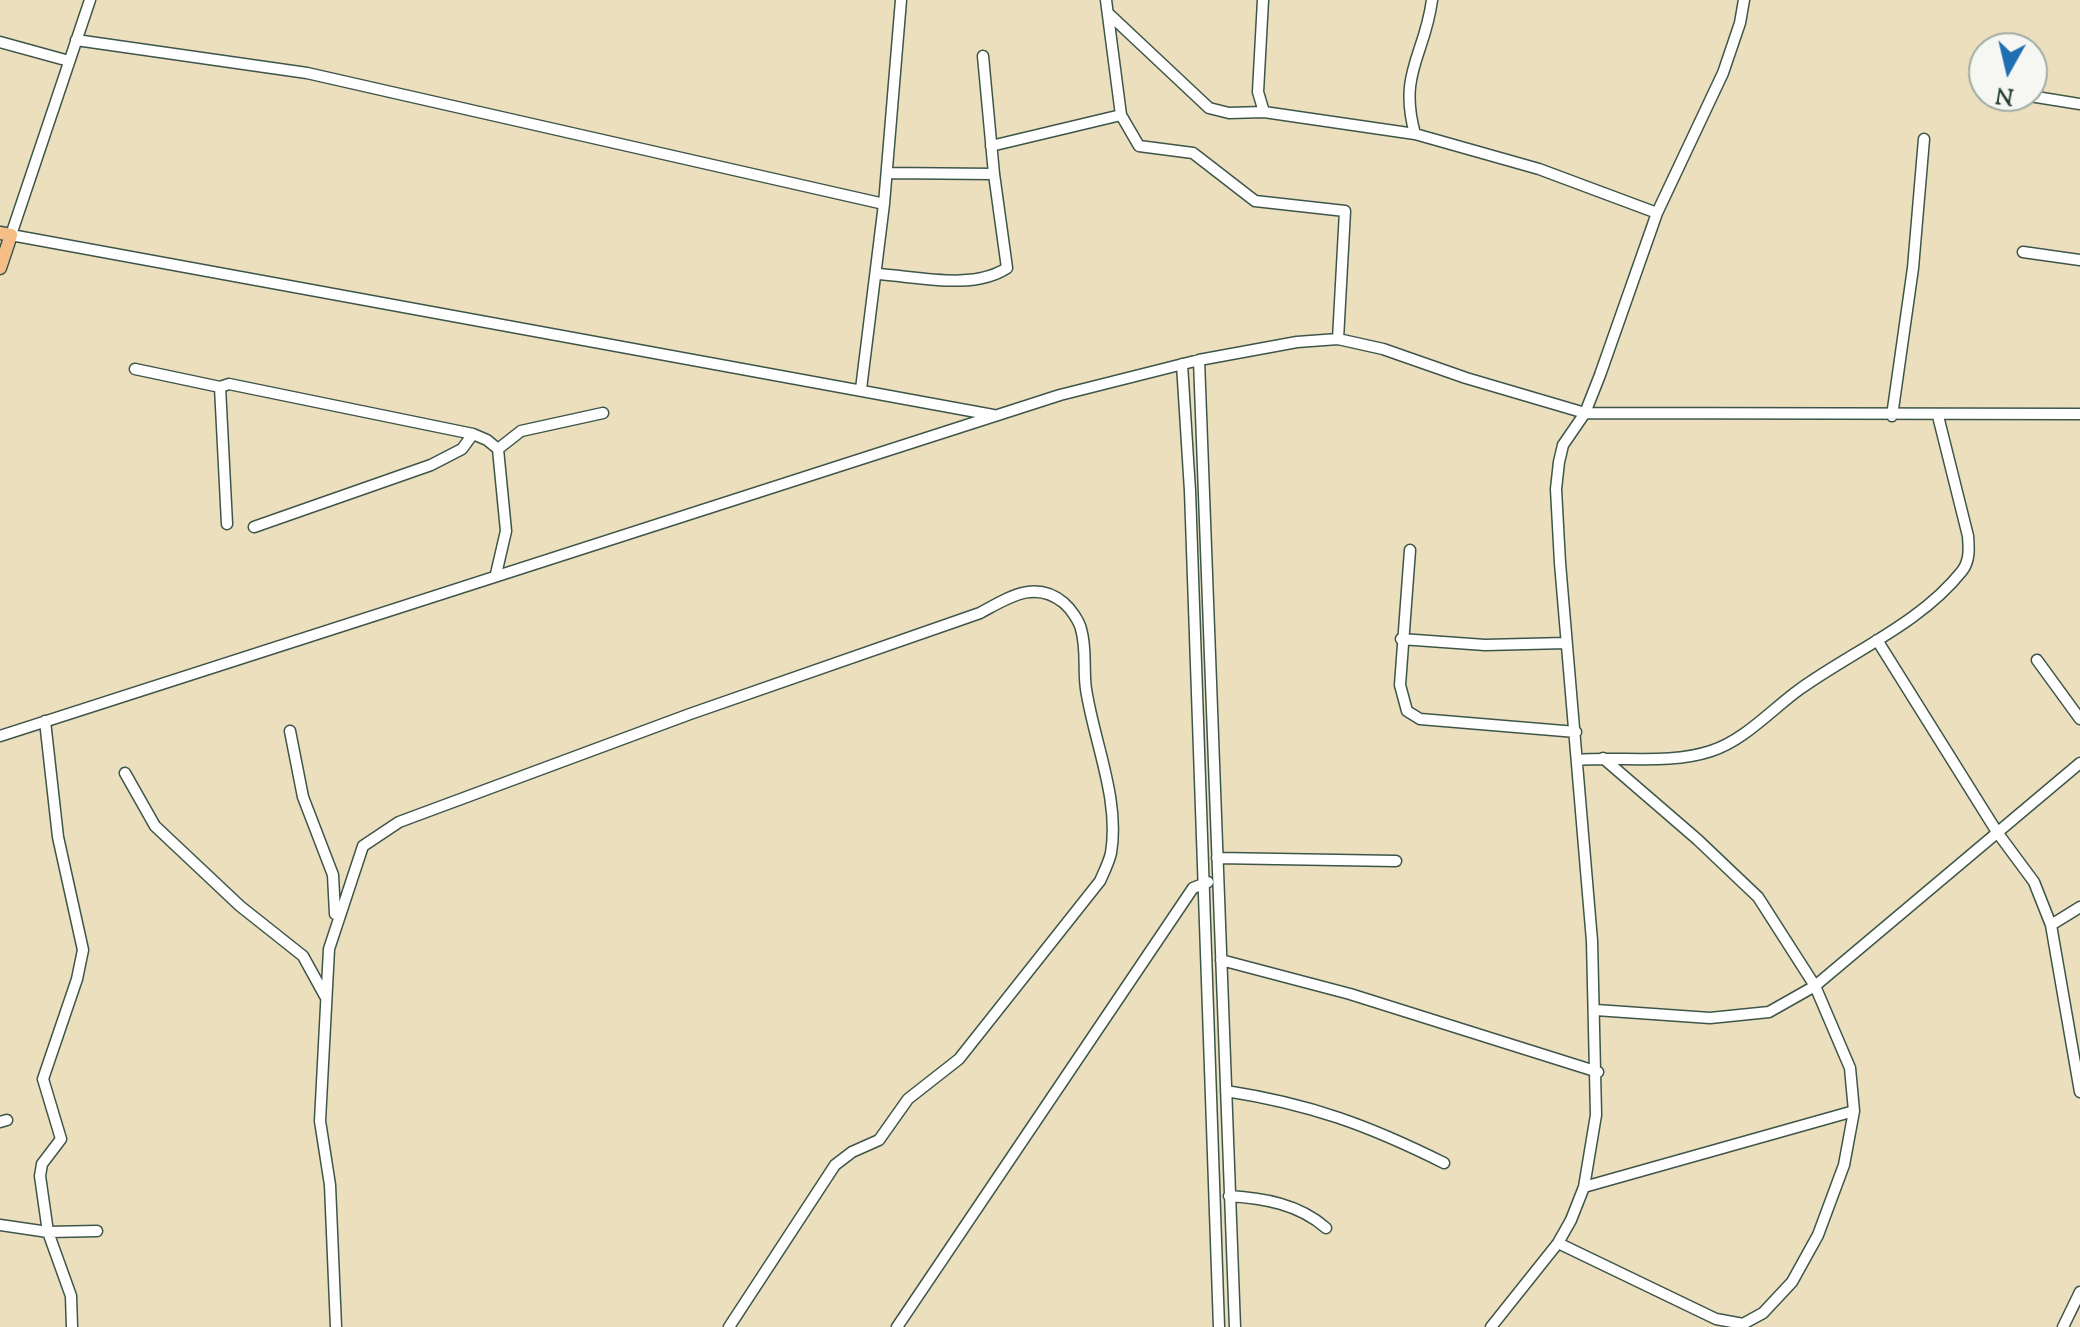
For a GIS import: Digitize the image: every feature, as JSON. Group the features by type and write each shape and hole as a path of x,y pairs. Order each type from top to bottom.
{"main road":[{"path":"0,268 6,234"}],"street":[{"path":"90,0 6,234 995,416"},
{"path":"861,389 884,204 901,0"},
{"path":"1106,0 1121,115 1139,146 1193,153 1255,201 1345,211 1338,339"},
{"path":"1263,0 1258,92 1264,112"},
{"path":"1415,134 1408,110 1408,83 1429,23 1432,0"},
{"path":"1491,1327 1558,1243 1584,1187 1596,1115 1596,1010 1556,489 1563,445 1585,413 1657,213 1723,73 1740,23 1744,0"},
{"path":"1110,15 1209,108 1229,113 1264,112 1415,134 1539,169 1657,213"},
{"path":"76,40 307,73 884,204"},
{"path":"0,42 69,61"},
{"path":"876,274 947,280 984,278 1007,268 983,56"},
{"path":"2048,99 2080,104"},
{"path":"991,146 1121,115"},
{"path":"1892,416 1913,268 1924,139"},
{"path":"887,173 994,174"},
{"path":"2023,252 2080,260"},
{"path":"0,736 1060,395 1199,360 1297,342 1338,339 1383,349 1585,413 2080,414"},
{"path":"1199,360 1235,1327"},
{"path":"1182,364 1219,1327"},
{"path":"135,369 220,387 229,384 473,434 498,449"},
{"path":"220,387 227,524"},
{"path":"498,449 521,431 603,413"},
{"path":"1577,760 1671,757 1710,752 1733,741 1802,687 1877,640 1922,607 1964,569 1969,553 1938,416"},
{"path":"254,527 431,465 462,449 473,434"},
{"path":"496,574 506,531 498,449"},
{"path":"1410,550 1401,639 1400,685 1407,711 1420,719 1576,732"},
{"path":"335,924 363,846 399,822 690,714 980,613 1019,592 1031,590 1064,603 1080,624 1088,653 1086,686 1110,798 1111,852 1100,881 959,1059 908,1099 879,1140 852,1152 835,1165 729,1327"},
{"path":"1401,639 1485,645 1566,643"},
{"path":"1877,640 1997,832 2034,882 2051,925 2080,1092"},
{"path":"2037,660 2080,719"},
{"path":"45,721 58,837 83,950 77,979 43,1079 61,1139 42,1164 40,1176 48,1232 71,1296 72,1327"},
{"path":"290,731 303,797 333,875 335,924 326,998 320,1121 331,1198 336,1327"},
{"path":"1558,1243 1716,1319 1743,1324 1763,1313 1792,1282 1818,1235 1844,1165 1854,1111 1850,1068 1815,986 1758,897 1603,758"},
{"path":"1596,1010 1710,1018 1769,1012 1815,986 2080,763"},
{"path":"125,773 155,826 240,906 303,956 326,998"},
{"path":"1217,858 1396,861"},
{"path":"897,1327 1193,888 1218,881"},
{"path":"2051,925 2080,907"},
{"path":"1221,960 1350,994 1598,1072"},
{"path":"1226,1091 1290,1101 1341,1116 1444,1163"},
{"path":"1584,1187 1854,1111"},
{"path":"1229,1196 1261,1198 1291,1207 1326,1228"},
{"path":"0,1225 48,1232 97,1231"},
{"path":"2067,1326 2080,1292"}]}
